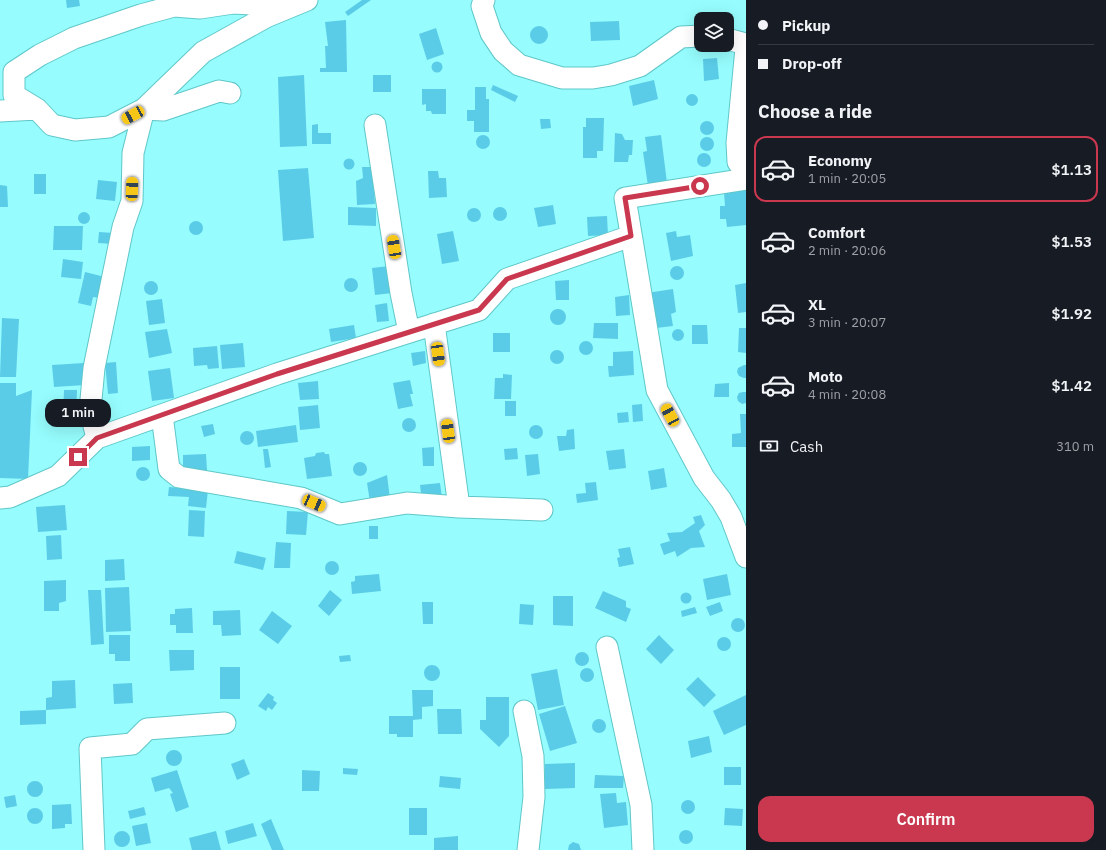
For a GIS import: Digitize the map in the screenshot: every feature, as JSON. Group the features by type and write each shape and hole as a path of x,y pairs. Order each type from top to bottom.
{"street":[{"path":"303,0 273,5 233,3 200,8 174,6 141,15 74,38 40,55 14,72 14,95 37,109 52,125 75,130 109,127 144,109 203,52 266,17 307,0"},
{"path":"480,2 491,34 503,51 519,65 562,78 592,78 611,75 640,66 681,37 694,36"},
{"path":"734,41 746,44"},
{"path":"746,48 737,143 738,162 746,174"},
{"path":"144,109 163,110 219,90 230,93"},
{"path":"0,111 37,109"},
{"path":"97,438 90,410 94,368 123,227 132,201 133,152 144,109"},
{"path":"376,125 408,332"},
{"path":"746,180 625,198 657,390 704,478 721,500 731,517 746,557"},
{"path":"0,498 10,498 58,476 97,438 277,374 479,310 507,279 631,236"},
{"path":"434,324 459,507"},
{"path":"162,415 169,469 179,477 301,498 340,514 407,503 459,507 542,510"},
{"path":"607,647 641,805 643,850"},
{"path":"524,711 534,763 534,798 528,850"},
{"path":"94,850 90,748 132,744 147,729 225,723"}],"building":[{"path":"66,0 79,0 80,6 67,8"},
{"path":"362,0 371,0 348,16 345,12"},
{"path":"346,20 347,72 320,72 320,68 326,68 325,46 328,46 325,22"},
{"path":"619,21 620,40 591,41 590,22"},
{"path":"539,26 545,29 548,35 545,41 539,44 533,41 530,35 533,29"},
{"path":"436,28 444,54 427,60 419,34"},
{"path":"717,58 719,79 704,81 703,59"},
{"path":"435,62 439,62 441,63 441,71 435,72 432,69 432,65"},
{"path":"304,75 307,146 280,147 278,77"},
{"path":"373,75 391,75 391,92 373,92"},
{"path":"654,80 658,99 633,106 629,86"},
{"path":"493,85 518,96 515,102 491,90"},
{"path":"475,87 486,87 486,99 489,99 489,132 474,132 474,121 467,121 467,110 475,110"},
{"path":"422,89 446,89 446,114 432,114 431,111 426,111 426,104 422,105"},
{"path":"692,94 696,96 698,100 696,104 692,106 688,104 686,100 688,96"},
{"path":"586,118 604,118 603,151 597,151 597,158 583,158 583,127 586,127"},
{"path":"540,119 550,119 551,128 541,129"},
{"path":"707,121 712,123 714,128 712,133 707,135 702,133 700,128 702,123"},
{"path":"318,124 318,133 331,133 331,144 312,144 312,125"},
{"path":"615,133 622,134 625,140 633,140 632,155 629,155 628,162 614,162"},
{"path":"480,135 486,135 490,139 490,145 486,149 480,149 476,145 476,139"},
{"path":"661,135 667,183 648,186 643,152 647,151 645,137"},
{"path":"707,137 712,139 714,144 712,149 707,151 702,149 700,144 702,139"},
{"path":"701,153 707,153 711,157 711,163 707,167 701,167 697,163 697,157"},
{"path":"349,158 353,160 355,164 353,168 349,170 345,168 343,164 345,160"},
{"path":"362,167 372,167 375,204 357,205 356,181 363,178"},
{"path":"308,168 314,238 283,241 278,170"},
{"path":"428,171 438,171 439,178 446,178 447,197 429,198"},
{"path":"34,174 46,174 46,194 34,194"},
{"path":"98,180 117,182 115,201 96,199"},
{"path":"0,185 7,186 8,207 0,207"},
{"path":"746,190 746,225 727,227 726,219 720,219 720,206 725,206 724,192"},
{"path":"553,205 556,224 538,227 534,208"},
{"path":"348,207 376,208 376,226 348,225"},
{"path":"500,207 505,209 507,214 505,219 500,221 495,219 493,214 495,209"},
{"path":"474,208 479,210 481,215 479,220 474,222 469,220 467,215 469,210"},
{"path":"84,212 88,214 90,218 88,222 84,224 80,222 78,218 80,214"},
{"path":"607,216 608,235 588,236 587,217"},
{"path":"196,221 201,223 203,228 201,233 196,235 191,233 189,228 191,223"},
{"path":"54,226 83,226 82,250 53,250"},
{"path":"453,231 459,261 442,264 437,234"},
{"path":"676,231 677,237 690,235 693,256 671,261 666,233"},
{"path":"99,232 113,233 113,244 98,243"},
{"path":"63,259 83,262 81,279 61,277"},
{"path":"389,266 392,293 375,295 372,268"},
{"path":"677,266 682,268 684,273 682,278 677,280 672,278 670,273 672,268"},
{"path":"85,272 105,277 101,298 93,297 91,306 78,303"},
{"path":"351,278 356,280 358,285 356,290 351,292 346,290 344,285 346,280"},
{"path":"569,280 569,300 556,300 555,281"},
{"path":"151,281 156,283 158,288 156,293 151,295 146,293 144,288 146,283"},
{"path":"746,283 746,312 738,313 735,285"},
{"path":"673,289 676,312 671,314 673,326 647,329 647,293"},
{"path":"629,295 630,315 616,316 615,297"},
{"path":"162,299 165,323 149,325 146,301"},
{"path":"387,303 389,321 377,322 375,305"},
{"path":"558,309 564,311 566,317 564,323 558,325 552,323 550,317 552,311"},
{"path":"2,318 19,319 16,377 0,377"},
{"path":"594,323 618,323 618,339 593,338"},
{"path":"354,325 356,338 331,342 329,329"},
{"path":"692,325 707,325 708,344 692,344"},
{"path":"739,328 746,328 746,353 738,352"},
{"path":"167,329 172,353 149,358 145,332"},
{"path":"678,329 682,331 684,335 682,339 678,341 674,339 672,335 674,331"},
{"path":"493,333 510,333 510,352 493,352"},
{"path":"586,341 591,343 593,348 591,353 586,355 581,353 579,348 581,343"},
{"path":"243,343 245,367 222,369 220,345"},
{"path":"217,346 219,368 208,369 207,365 194,366 193,348"},
{"path":"557,350 562,352 564,357 562,362 557,364 552,362 550,357 552,352"},
{"path":"425,351 426,363 413,366 411,353"},
{"path":"633,351 634,375 609,377 608,366 613,366 613,352"},
{"path":"116,362 118,393 108,394 105,363"},
{"path":"84,363 85,385 54,387 52,365"},
{"path":"746,365 746,378 739,376 737,372 738,368"},
{"path":"170,368 174,398 152,401 148,371"},
{"path":"503,374 512,375 511,399 494,399 495,378 503,378"},
{"path":"410,380 413,394 410,394 413,406 398,409 393,383"},
{"path":"318,381 319,399 300,400 298,383"},
{"path":"0,383 16,383 16,396 32,390 28,479 0,478"},
{"path":"729,383 729,397 714,397 715,384"},
{"path":"64,390 77,390 76,415 63,415"},
{"path":"746,392 746,403 742,404 738,401 737,397 739,393"},
{"path":"505,401 516,401 516,416 505,416"},
{"path":"642,404 643,421 633,422 632,405"},
{"path":"318,405 320,428 300,430 298,407"},
{"path":"628,412 629,422 618,423 617,413"},
{"path":"740,414 746,414 746,447 732,447 732,434 741,433"},
{"path":"406,418 412,418 416,422 416,428 412,432 406,432 402,428 402,422"},
{"path":"213,424 215,434 204,437 201,426"},
{"path":"296,425 298,442 258,447 256,431"},
{"path":"536,425 541,427 543,432 541,437 536,439 531,437 529,432 531,427"},
{"path":"574,429 575,449 559,451 557,436 566,436 567,430"},
{"path":"247,431 252,433 254,438 252,443 247,445 242,443 240,438 242,433"},
{"path":"150,446 150,460 132,461 132,447"},
{"path":"434,447 434,466 423,466 422,448"},
{"path":"517,448 518,459 505,460 504,449"},
{"path":"263,449 268,449 271,467 265,468"},
{"path":"624,449 626,468 609,470 606,451"},
{"path":"324,452 325,454 329,454 332,476 307,479 304,458 315,456 316,453"},
{"path":"206,454 207,470 183,471 183,455"},
{"path":"538,454 540,474 527,476 525,455"},
{"path":"360,462 365,464 367,469 365,474 360,476 355,474 353,469 355,464"},
{"path":"143,467 148,469 150,474 148,479 143,481 138,479 136,474 138,469"},
{"path":"664,468 667,487 651,490 648,471"},
{"path":"387,475 390,499 370,502 367,483"},
{"path":"596,482 598,500 577,503 576,494 586,493 585,483"},
{"path":"440,483 442,498 422,500 420,485"},
{"path":"169,487 208,490 206,508 188,506 189,497 168,496"},
{"path":"65,505 67,530 38,532 36,507"},
{"path":"189,510 205,511 204,537 188,536"},
{"path":"287,511 308,512 306,535 286,534"},
{"path":"701,515 705,525 699,531 705,547 691,548 677,557 675,551 664,555 660,544 670,541 667,533 682,532 695,523 693,517"},
{"path":"369,526 378,526 378,539 369,539"},
{"path":"61,535 62,559 47,560 46,536"},
{"path":"276,542 291,543 290,568 274,568"},
{"path":"630,547 634,564 619,567 617,558 620,557 618,549"},
{"path":"237,551 266,558 263,570 234,563"},
{"path":"124,559 125,580 105,581 105,560"},
{"path":"332,561 337,563 339,568 337,573 332,575 327,573 325,568 327,563"},
{"path":"379,574 381,591 352,594 351,582 355,581 355,576"},
{"path":"727,574 731,595 707,600 703,579"},
{"path":"66,580 66,601 59,603 59,611 44,611 44,581"},
{"path":"129,587 131,631 106,632 105,588"},
{"path":"88,590 101,590 104,644 91,645"},
{"path":"330,590 342,600 329,616 318,606"},
{"path":"603,591 626,601 626,607 631,609 626,622 595,608"},
{"path":"686,592 690,594 692,598 690,602 686,604 682,602 680,598 682,594"},
{"path":"553,596 573,596 573,626 553,625"},
{"path":"422,602 433,602 433,624 423,624"},
{"path":"720,602 723,611 710,616 706,607"},
{"path":"520,604 534,605 533,625 519,624"},
{"path":"695,607 697,613 682,617 681,611"},
{"path":"192,608 193,633 176,633 176,625 170,625 170,614 175,614 175,609"},
{"path":"240,610 241,635 222,636 221,625 213,625 213,611"},
{"path":"272,611 292,626 278,644 259,630"},
{"path":"738,618 743,620 745,625 743,630 738,632 733,630 731,625 733,620"},
{"path":"109,635 130,635 130,661 115,661 115,654 109,654"},
{"path":"659,635 674,650 661,664 646,649"},
{"path":"724,637 729,639 731,644 729,649 724,651 719,649 717,644 719,639"},
{"path":"169,650 194,650 194,670 170,671"},
{"path":"582,652 587,654 589,659 587,664 582,666 577,664 575,659 577,654"},
{"path":"350,655 351,661 340,662 339,656"},
{"path":"429,665 435,665 440,670 438,679 435,681 429,681 424,676 424,670"},
{"path":"220,667 240,667 240,699 220,699"},
{"path":"587,668 592,670 594,675 592,680 587,682 582,680 580,675 582,670"},
{"path":"557,669 564,705 538,710 531,674"},
{"path":"698,677 716,695 704,707 686,689"},
{"path":"75,680 76,708 46,710 46,698 52,697 52,681"},
{"path":"132,683 133,703 114,704 113,684"},
{"path":"412,690 433,690 433,706 422,707 422,719 413,720 413,737 397,737 397,734 389,734 389,716 413,716"},
{"path":"268,693 274,697 273,700 277,703 272,710 268,707 266,711 258,706"},
{"path":"746,695 746,725 724,735 713,711"},
{"path":"486,697 509,697 509,736 499,747 480,729 480,720 486,720"},
{"path":"565,706 577,743 550,751 539,714"},
{"path":"437,709 461,709 462,734 438,734"},
{"path":"46,710 46,724 20,725 20,711"},
{"path":"599,719 604,721 606,726 604,731 599,733 594,731 592,726 594,721"},
{"path":"709,736 712,752 691,758 688,741"},
{"path":"171,750 177,750 182,755 180,764 177,766 171,766 166,761 166,755"},
{"path":"244,759 250,774 237,780 231,764"},
{"path":"575,763 575,788 545,789 545,764"},
{"path":"724,767 741,767 741,785 724,785"},
{"path":"343,768 358,769 357,775 343,774"},
{"path":"177,770 189,807 176,812 170,794 173,793 169,788 155,792 151,778"},
{"path":"302,770 320,771 319,791 302,791"},
{"path":"595,775 624,776 623,788 594,788"},
{"path":"440,776 461,778 460,789 439,787"},
{"path":"32,781 38,781 43,786 41,795 38,797 32,797 27,792 27,786"},
{"path":"616,793 617,803 626,802 628,825 604,828 600,794"},
{"path":"15,795 17,806 6,808 4,797"},
{"path":"688,800 693,802 695,807 693,812 688,814 683,812 681,807 683,802"},
{"path":"71,804 72,824 65,824 65,828 52,829 52,805"},
{"path":"144,807 146,815 130,819 128,811"},
{"path":"32,808 38,808 43,813 41,822 38,824 32,824 27,819 27,813"},
{"path":"409,808 427,808 427,835 409,835"},
{"path":"725,808 743,809 742,826 724,825"},
{"path":"271,819 284,850 272,850 261,824"},
{"path":"147,823 151,843 136,846 132,826"},
{"path":"253,823 257,836 228,844 225,831"},
{"path":"686,830 691,832 693,837 691,842 686,844 681,842 679,837 681,832"},
{"path":"119,831 125,831 130,836 128,845 125,847 119,847 114,842 114,836"},
{"path":"216,831 221,850 192,850 189,838"},
{"path":"458,836 458,850 434,850 434,838"},
{"path":"573,842 579,844 581,850 568,850 569,845"}],"route":[{"path":"78,457 97,438 277,374 479,310 507,279 631,236 625,198 700,186"}]}
